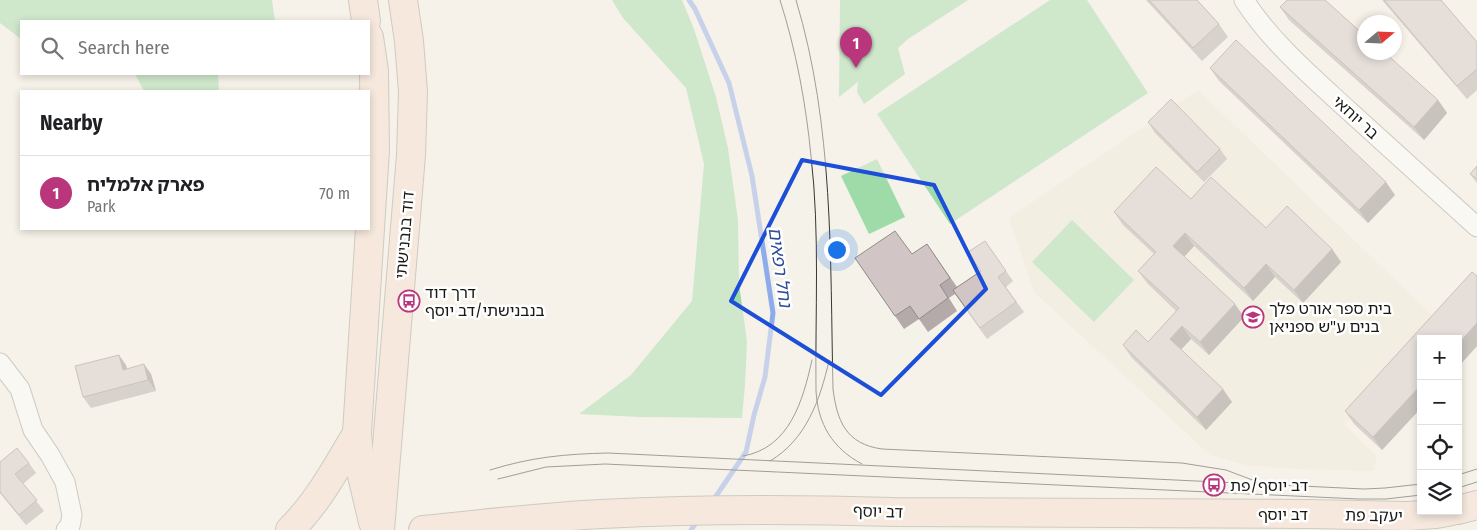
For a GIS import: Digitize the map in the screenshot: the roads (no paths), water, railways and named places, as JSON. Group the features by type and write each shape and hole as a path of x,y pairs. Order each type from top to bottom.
{"main road":[{"path":"363,0 366,20"},
{"name":"דוד בנבנישתי","path":"378,530 411,155 412,92 409,41 403,0"},
{"name":"דוד בנבנישתי","path":"370,43 374,71 375,150 370,229"},
{"name":"דוד בנבנישתי","path":"370,230 357,433 360,467 371,514 378,530"},
{"path":"290,530 319,495 357,433"},
{"name":"יעקב פת","path":"1462,509 1477,505"},
{"name":"דב יוסף","path":"423,530 590,515 671,511 1333,514"},
{"name":"יעקב פת","path":"1333,514 1417,515"},
{"name":"יעקב פת","path":"1333,514 1352,519 1366,530"},
{"name":"יעקב פת","path":"1424,530 1448,515"}],"street":[{"name":"בר יוחאי","path":"1244,0 1265,28 1290,56 1477,227"},
{"path":"0,363 20,389 33,430 65,482 72,515 70,526 66,530"}],"waterway":[{"name":"נחל רפאים","path":"689,0 729,83 752,176 773,313 765,377 746,452 712,502"},
{"name":"נחל רפאים","path":"691,530 698,520"}],"tram line":[{"path":"780,0 800,77 814,185 817,403 824,424 835,443 851,458 862,464"},
{"path":"796,0 808,48 824,144 830,242 833,389 841,421 852,436 860,442 882,449 1182,463 1226,470 1255,481"},
{"path":"743,456 759,451 783,433 799,406 812,360"},
{"path":"770,461 793,442 810,418 821,390 829,361"},
{"path":"490,470 549,457 608,453 1364,489 1417,484"},
{"path":"498,479 546,467 605,464 1359,499 1386,499 1417,495"},
{"path":"1462,474 1477,469"},
{"path":"1462,487 1477,482"}],"place":[{"name":"פארק אלמליח","path":"856,68"},
{"name":"דרך דוד בנבנישתי/דב יוסף","path":"409,301"},
{"name":"בית ספר אורט פלך בנים ע\"ש ספניאן","path":"1253,317"},
{"name":"דב יוסף/פת","path":"1214,485"}]}
